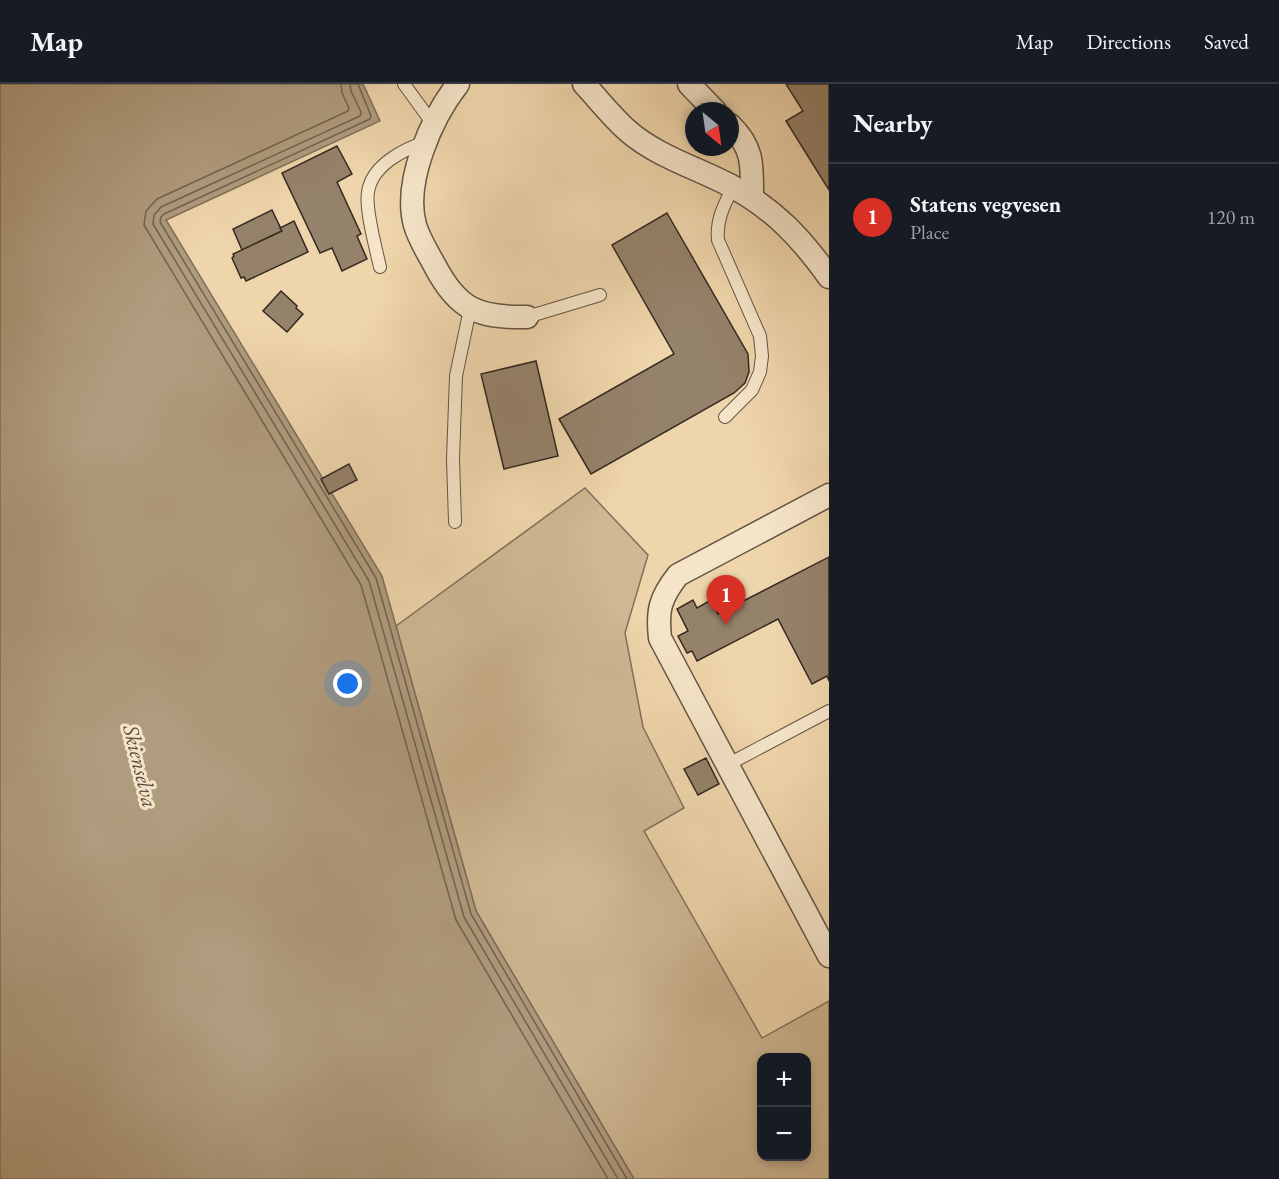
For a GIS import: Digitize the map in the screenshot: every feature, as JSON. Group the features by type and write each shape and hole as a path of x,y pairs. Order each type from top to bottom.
{"street":[{"path":"458,84 444,101 417,171 412,199 415,224 445,285 470,309 497,318 527,317"},
{"path":"584,84 629,132 654,148 742,192 768,208 793,231 829,277"},
{"path":"689,84 706,102"},
{"path":"739,136 747,145 752,167 742,192"},
{"path":"829,495 678,575 665,592 657,616 660,639 829,956"}],"lane":[{"path":"380,267 371,227 368,192 376,174 393,157 430,133 404,84"},
{"path":"725,417 752,390 760,372 762,356 760,336 718,240 717,228 720,214 742,192"},
{"path":"527,317 600,296"},
{"path":"455,522 453,459 456,376 470,309"},
{"path":"727,765 829,711"}],"shaded area":[{"path":"585,488 648,555 625,633 643,727 684,808 644,831 762,1038 829,1001 829,1179 634,1179 476,911 396,626"}],"water":[{"name":"Skienselva","path":"0,84 363,84 380,121 166,220 382,576 476,911 634,1179 0,1179"}],"building":[{"path":"786,84 829,84 829,190 786,121 803,111"},
{"path":"337,146 352,174 337,182 361,234 357,236 367,259 342,271 332,248 320,253 282,173"},
{"path":"272,210 282,231 242,250 233,229"},
{"path":"667,213 748,354 749,372 745,383 734,393 591,474 559,419 674,354 612,245"},
{"path":"294,221 308,252 246,281 244,277 241,278 232,258 233,254 282,231 280,228"},
{"path":"281,291 303,314 287,332 263,311"},
{"path":"536,361 558,456 504,469 481,374"},
{"path":"349,464 357,480 329,494 321,479"},
{"path":"829,557 829,681 827,676 812,684 778,619 697,661 692,651 687,653 678,636 688,631 677,609 693,600 697,608 711,600 718,614"},
{"path":"706,758 719,784 698,795 684,769"}],"place":[{"name":"Statens vegvesen","path":"726,625"}]}
